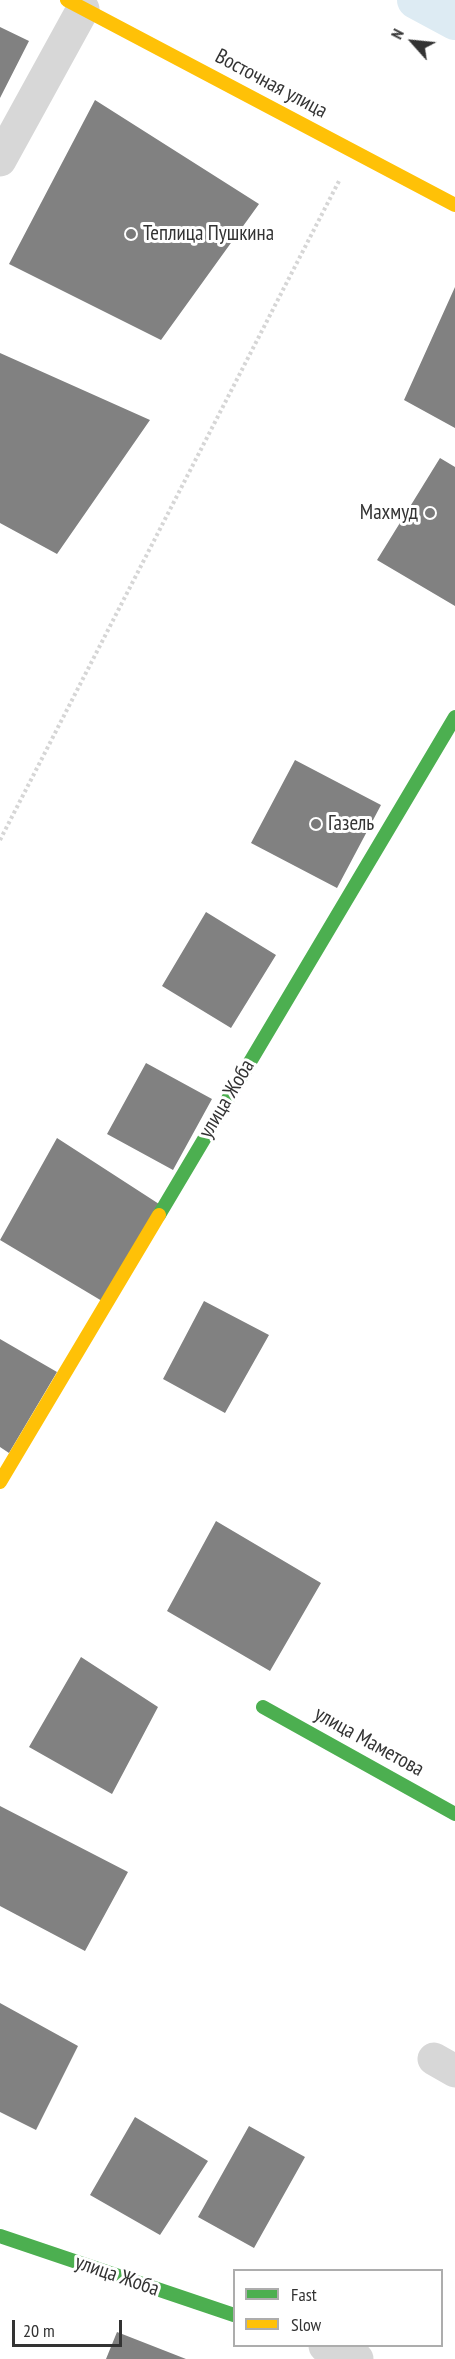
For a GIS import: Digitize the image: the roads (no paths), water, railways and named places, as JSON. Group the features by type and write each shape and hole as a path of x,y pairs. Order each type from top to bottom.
{"street":[{"name":"Восточная улица","path":"75,4 455,205"},
{"path":"0,160 75,4"},
{"name":"улица Жоба","path":"0,1482 455,717"},
{"name":"улица Маметова","path":"263,1707 455,1814"},
{"name":"улица Жоба","path":"0,2236 233,2315"},
{"path":"327,2347 357,2359"}],"waterway":[{"path":"416,0 455,21"}],"place":[{"name":"Теплица Пушкина","path":"131,234"},
{"name":"Махмуд","path":"430,513"},
{"name":"Газель","path":"316,824"}]}
